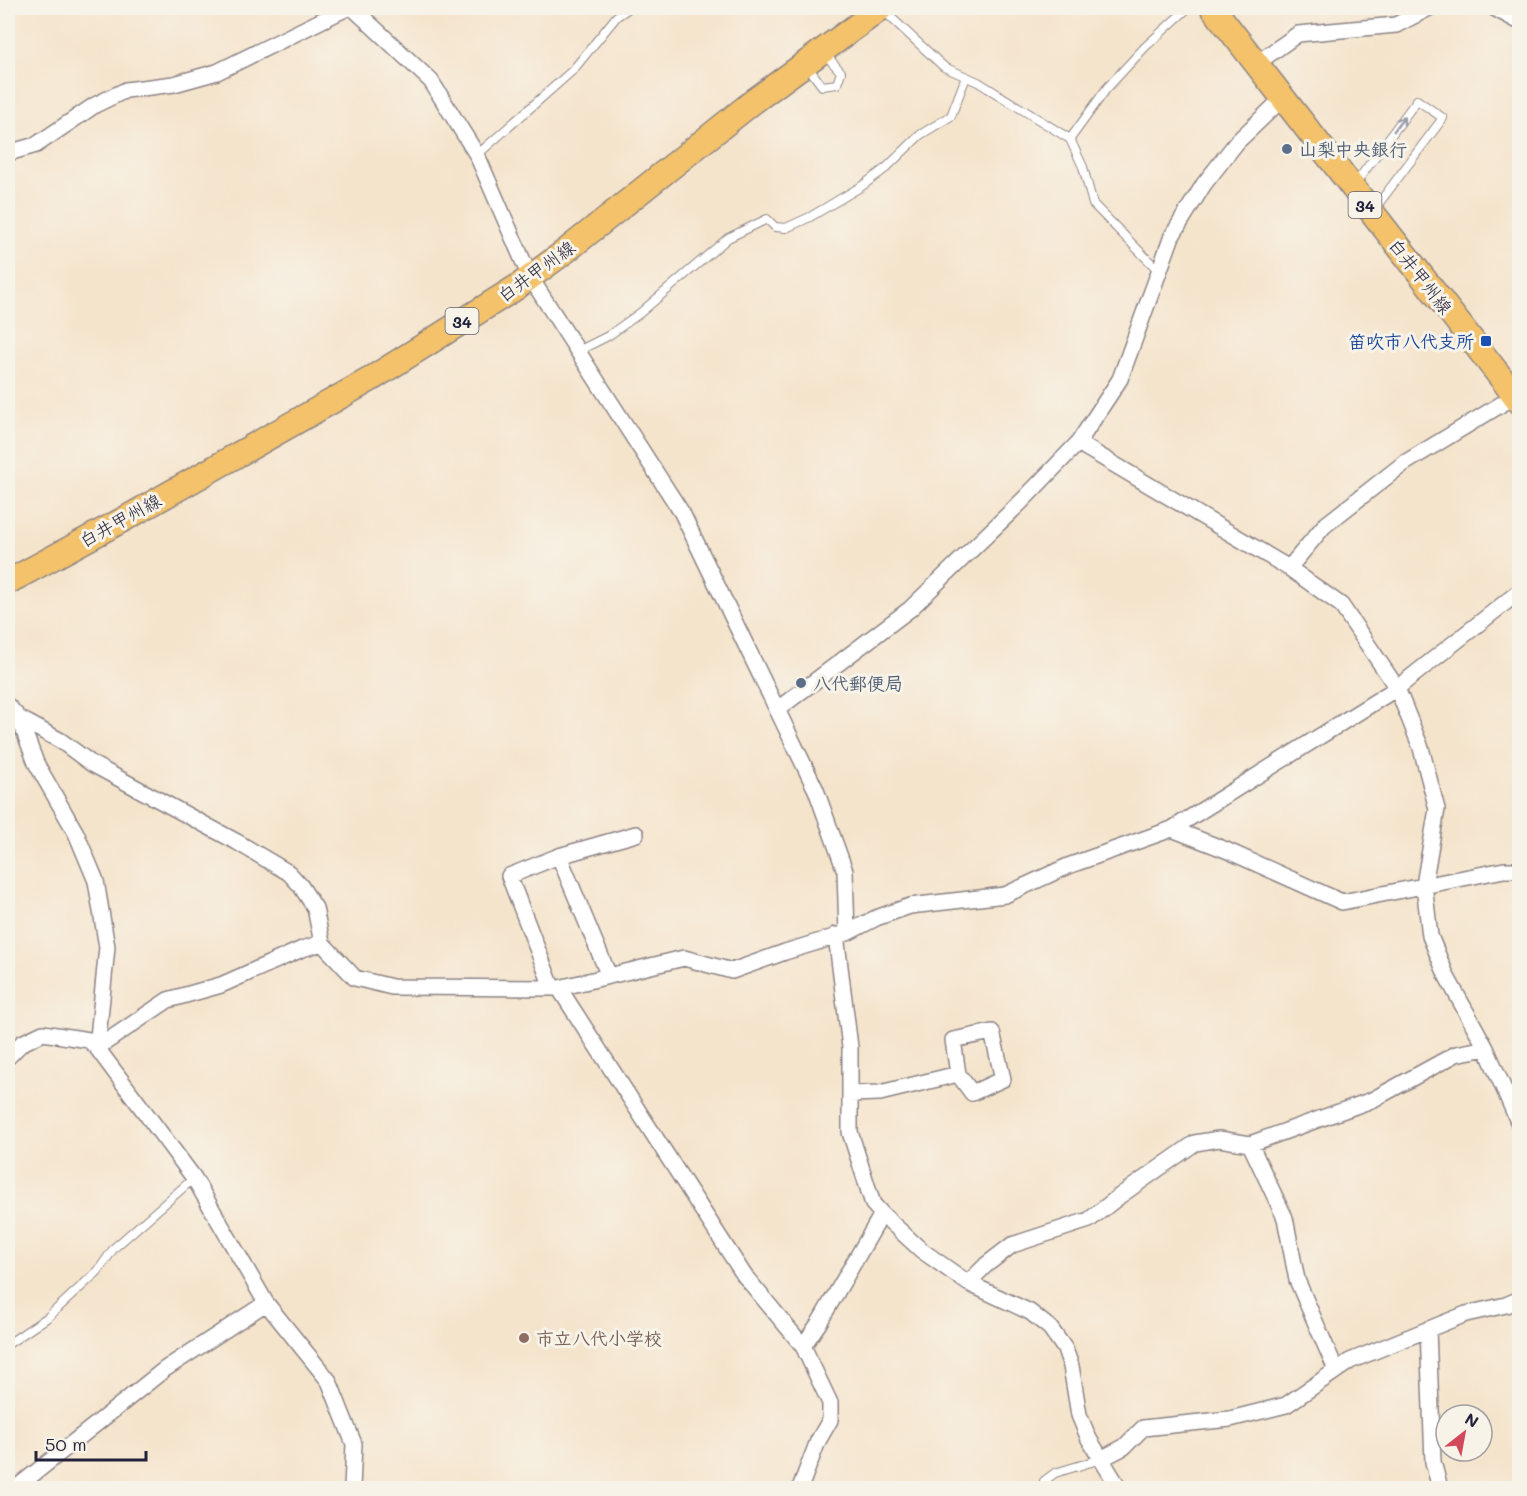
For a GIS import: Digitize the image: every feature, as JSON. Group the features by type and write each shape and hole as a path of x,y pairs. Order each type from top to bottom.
{"main road":[{"name":"白井甲州線","path":"8,582 128,517 371,379 517,288 753,101 880,8"},
{"name":"白井甲州線","path":"1213,8 1517,399"}],"street":[{"path":"8,153 36,145 95,105 126,90 174,84 217,72 346,8"},
{"path":"352,8 431,81 477,155 530,277 682,513 816,790 845,871 841,934 850,1047 850,1132 873,1204 921,1250 968,1283 1030,1312 1050,1328 1065,1349 1071,1366 1079,1415 1101,1459 1119,1488"},
{"path":"1257,63 1298,34 1396,25 1429,8"},
{"path":"1494,8 1520,22"},
{"path":"778,709 910,609 1021,502 1078,443 1120,379 1172,236 1204,184 1237,142 1283,98"},
{"path":"1289,568 1324,526 1403,464 1517,399"},
{"path":"1078,443 1289,568 1341,604 1397,688 1421,748 1437,809 1424,885 1430,936 1447,977 1486,1048 1520,1126"},
{"path":"8,706 19,718 60,741 92,764 237,842 288,873 300,885 315,908 322,943 355,978 392,987 556,987 684,958 732,971 841,934 910,906 1005,895 1068,866 1172,829 1397,688 1520,591"},
{"path":"19,718 36,763 76,833 96,881 107,947 97,1048"},
{"path":"1172,829 1226,850 1342,902 1504,870 1520,870"},
{"path":"636,834 559,856 509,876 556,987 744,1275 803,1346 830,1402 830,1420 818,1441 800,1488"},
{"path":"559,856 609,976"},
{"path":"97,1048 168,1000 221,985 302,949 322,943"},
{"path":"8,1057 22,1043 43,1033 89,1040 97,1048 194,1178 266,1303 329,1381 354,1444 352,1488"},
{"path":"968,1283 986,1265 1012,1245 1089,1220 1195,1143 1220,1139 1250,1144 1372,1100 1456,1054 1486,1048"},
{"path":"850,1094 880,1093 958,1074"},
{"path":"1250,1144 1285,1218 1297,1280 1336,1370"},
{"path":"803,1346 819,1323 882,1214"},
{"path":"1101,1459 1124,1447 1143,1428 1230,1419 1286,1405 1350,1361 1466,1314 1506,1305 1520,1299"},
{"path":"16,1488 165,1370 266,1303"},
{"path":"1428,1329 1432,1462 1440,1488"}],"lane":[{"path":"477,155 573,70 617,16 629,8"},
{"path":"880,8 945,67 978,82 1070,139 1083,167 1093,204 1158,270"},
{"path":"1070,139 1107,88 1137,55 1188,8"},
{"path":"578,351 608,336 640,313 728,238 767,219 775,227 786,228 810,217 862,186 886,168 920,135 951,116 966,77"},
{"path":"1352,188 1417,100 1443,118 1371,213"},
{"path":"8,1344 48,1317 98,1271 114,1248 194,1178"},
{"path":"1043,1488 1044,1481 1055,1473 1101,1459"}],"place":[{"name":"山梨中央銀行","path":"1287,149"},
{"name":"笛吹市八代支所","path":"1486,341"},
{"name":"八代郵便局","path":"801,683"},
{"name":"市立八代小学校","path":"524,1338"}]}
